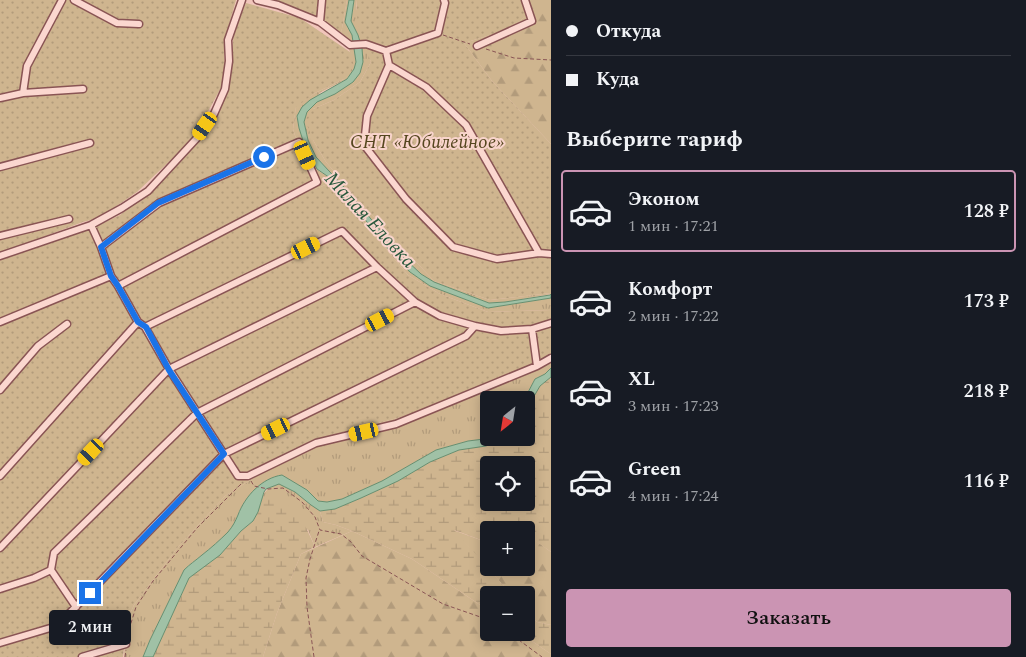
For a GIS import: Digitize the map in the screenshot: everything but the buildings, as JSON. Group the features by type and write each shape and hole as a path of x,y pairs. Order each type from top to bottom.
{"street":[{"path":"23,93 27,66 62,0"},
{"path":"74,0 117,23 139,24"},
{"path":"0,256 91,225 148,191 197,138 214,114 225,89 229,61 228,40 242,0"},
{"path":"257,0 278,5 320,22 350,45 366,44 386,51 438,33 445,3 444,0"},
{"path":"320,22 322,0"},
{"path":"476,46 532,21 525,0"},
{"path":"386,51 389,65 367,116 364,145 406,199 453,247 497,259 539,253 551,254"},
{"path":"389,65 426,87 466,125 539,253"},
{"path":"0,98 23,93 83,89"},
{"path":"101,247 158,203 299,142 317,182 118,286"},
{"path":"0,167 90,143"},
{"path":"0,236 69,218"},
{"path":"91,225 111,276 138,322 146,327 169,370 238,476 248,476 316,443 396,424 537,366 551,358"},
{"path":"146,327 342,231 415,302 440,316 501,331 532,329 551,323"},
{"path":"0,548 169,370 377,266"},
{"path":"0,322 111,276"},
{"path":"76,607 51,570 54,553 197,413 415,302"},
{"path":"0,476 138,322"},
{"path":"0,390 38,346 67,324"},
{"path":"0,643 57,626 224,454 466,336 476,326"},
{"path":"532,329 537,366"},
{"path":"0,589 34,578 51,570"},
{"path":"82,657 126,644"}],"path":[{"path":"438,33 514,58 551,60"},
{"path":"125,657 126,644 136,607 152,581 197,528 248,476"},
{"path":"254,486 268,490 283,488 302,502 315,517 320,530 306,578 307,607 314,657"},
{"path":"320,530 341,534 351,542 362,556 443,604 480,617"},
{"path":"520,641 542,657"}],"green space":[{"path":"0,0 236,0 227,32 224,56 226,70 222,86 193,139 137,192 99,218 83,222 0,253"},
{"path":"267,0 347,0 341,34 325,21"},
{"path":"347,0 349,0 345,22 352,35 356,62 354,69 347,79 321,92 297,116 305,147 316,169 330,178 345,194 389,251 410,272 430,286 488,308 551,298 551,310 488,312 440,294 408,275 332,182 316,189 305,167 293,129 296,106 315,93 344,79 350,52 341,34"},
{"path":"354,0 357,0 356,7 371,62 360,82 334,100 313,109 313,140 326,162 360,202 434,281 490,300 551,294 489,303 434,282 421,274 404,258 316,157 308,140 304,122 307,112 317,102 335,94 360,73 358,35 351,21"},
{"name":"СНТ «Юбилейное»","path":"357,0 521,0 527,15 510,29 464,43 492,81 551,144 551,293 490,300 434,281 360,202 326,162 313,140 305,120 313,109 334,100 360,82 371,62 358,24"},
{"path":"521,0 551,0 551,144 492,81 464,43 510,29 527,15"},
{"path":"246,3 300,18 350,52 354,66 344,79 315,93 296,107 293,129 305,167 316,189 332,182 408,275 440,294 488,312 551,310 551,355 531,366 423,411 312,441 225,496 178,547 134,605 127,620 123,657 0,657 0,260 97,226 120,215 155,188 186,156 216,115 230,81 234,32"},
{"path":"551,355 551,368 545,374 535,379 529,391 480,391 480,440 436,450 382,481 342,499 327,502 318,501 307,490 282,475 241,508 231,529 184,570 143,657 124,657 127,620 134,605 178,547 225,496 312,441 423,411"},
{"path":"551,377 551,552 535,540 535,521 480,521 480,540 454,530 480,559 480,576 495,576 504,586 480,586 480,605 412,559 352,531 323,522 320,511 335,509 361,498 398,481 430,462 459,450 480,445 535,446 535,395 540,386"},
{"path":"279,483 295,492 320,511 323,522 352,531 315,547 308,530 260,502 267,490"},
{"path":"272,496 281,500 294,511 308,531 315,547 301,554 277,613 263,657 153,657 189,578 220,555 241,531 253,521 258,512 260,502"},
{"path":"453,530 480,540 480,560"},
{"path":"352,531 412,559 480,605 480,641 532,641 551,654 551,657 263,657 277,613 301,554"},
{"path":"535,540 551,552 551,625 535,620 535,586 504,586 495,576 535,576"},
{"path":"535,620 551,625 551,654 532,641 535,641"}],"water":[{"name":"Малая Еловка","path":"349,0 354,0 351,21 362,48 363,62 360,73 353,82 335,94 317,102 307,112 304,122 308,140 316,157 404,258 421,274 434,282 489,303 551,294 551,298 488,308 430,286 410,272 389,250 345,194 330,178 317,169 305,147 297,116 302,107 310,100 347,79 354,69 356,62 352,35 345,22"},
{"path":"551,368 551,377 540,386 535,395 535,391 529,391 535,379 545,374"},
{"path":"480,440 480,446 486,446 459,450 430,462 398,481 335,509 320,511 295,492 279,484 266,489 253,521 241,531 220,555 189,578 153,657 143,657 184,570 228,532 245,501 261,484 282,475 307,490 318,501 327,502 342,499 382,481 436,450"}],"route":[{"path":"90,593 224,454 169,370 146,327 138,322 111,276 101,247 158,203 264,157"}]}
